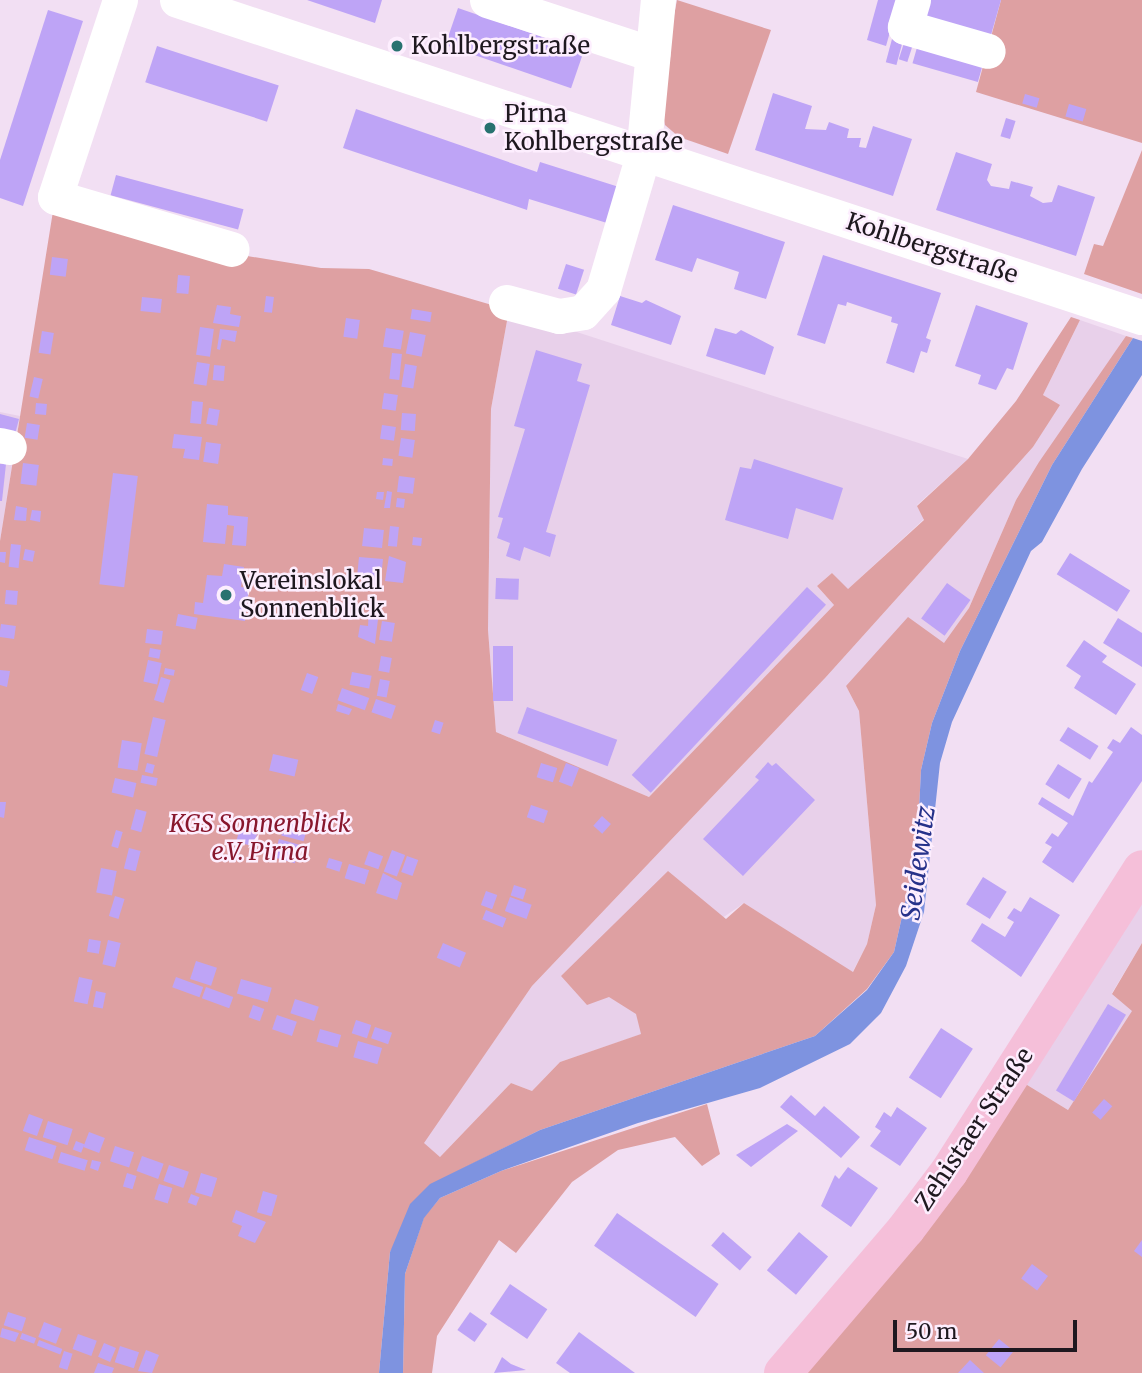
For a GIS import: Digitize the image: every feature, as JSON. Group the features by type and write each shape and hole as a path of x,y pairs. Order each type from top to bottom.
{"main road":[{"name":"Zehistaer Straße","path":"783,1373 906,1229 949,1172 1142,869"}],"street":[{"path":"120,0 55,197 232,249"},
{"name":"Kohlbergstraße","path":"177,0 1141,317"},
{"path":"487,0 652,54"},
{"path":"506,302 559,316 583,312 594,303 606,280 643,155 658,0"},
{"path":"913,0 905,27 988,51"}],"shaded area":[{"path":"509,310 968,459 917,505 924,519 847,590 832,573 817,586 834,605 649,797 496,732 488,630 491,409"},
{"path":"1080,320 1126,336 1016,500 969,608 944,644 846,686 859,711 876,905 867,944 852,973 744,903 609,996 637,1014 642,1034 560,1062 532,1091 511,1083 440,1157 423,1143 532,986 826,677 1033,447 1059,405 1043,395"},
{"path":"0,412 20,416 0,541"},
{"path":"1142,891 1142,943 1112,993 1133,1011 1068,1110 1019,1080"}],"green space":[{"path":"677,0 771,30 728,154 679,137 665,125 662,110 667,51"},
{"path":"1001,0 1142,0 1142,143 976,92"},
{"path":"1142,150 1142,294 1084,274 1094,244 1103,246"},
{"name":"KGS Sonnenblick e.V. Pirna","path":"54,205 229,253 321,268 369,269 509,310 491,409 488,630 496,732 649,797 834,605 817,586 832,573 848,589 924,520 917,506 968,459 1016,401 1071,317 1080,320 1043,395 1060,405 1033,447 826,677 532,986 424,1143 440,1157 511,1083 532,1091 560,1062 641,1034 636,1014 609,997 587,1005 561,976 668,871 726,919 744,903 853,972 867,944 876,905 859,711 846,686 908,617 944,643 969,608 1016,500 1039,462 1126,336 1133,338 1052,465 960,651 932,723 921,770 917,850 894,952 867,989 815,1036 540,1130 430,1185 390,1252 379,1373 0,1373 0,541"},
{"path":"1142,943 1142,1373 791,1373 1019,1080 1068,1110 1132,1011 1112,994"},
{"path":"707,1104 720,1154 702,1166 675,1137 618,1150 572,1182 516,1253 499,1240 437,1336 432,1373 403,1373 405,1274 424,1217 440,1198 501,1171"}],"water":[{"name":"Seidewitz","path":"1133,338 1142,341 1142,375 1082,469 1042,542 1031,551 952,722 940,763 924,912 906,966 881,1013 850,1044 760,1088 638,1123 501,1171 440,1198 424,1218 405,1274 403,1373 379,1373 390,1252 410,1204 430,1184 540,1130 815,1036 867,990 894,952 917,850 921,770 932,723 960,651 1052,465"}],"building":[{"path":"307,0 382,0 375,23"},
{"path":"878,0 899,0 886,46 867,40"},
{"path":"926,0 1001,0 991,35 922,16"},
{"path":"458,8 584,51 571,88 445,45"},
{"path":"48,10 83,21 23,206 0,198 0,160"},
{"path":"892,39 903,42 896,65 886,62"},
{"path":"904,43 913,46 907,62 899,59"},
{"path":"918,44 983,63 978,82 912,63"},
{"path":"157,46 279,86 267,122 145,82"},
{"path":"773,93 812,106 805,129 826,130 829,122 849,129 847,138 861,138 859,147 866,148 873,126 912,139 893,196 755,150"},
{"path":"1025,94 1039,98 1037,108 1022,104"},
{"path":"1069,104 1086,109 1083,121 1065,116"},
{"path":"356,109 537,172 540,162 619,187 607,223 529,199 527,210 343,148"},
{"path":"1006,118 1016,121 1010,139 1000,136"},
{"path":"956,152 992,164 987,180 991,186 1009,189 1011,181 1033,187 1030,196 1043,203 1052,202 1058,185 1095,197 1076,256 936,210"},
{"path":"116,175 244,209 238,229 111,195"},
{"path":"673,205 785,242 766,299 734,289 739,272 697,258 692,272 655,260"},
{"path":"823,255 941,293 926,338 931,340 927,353 921,351 914,373 886,363 898,324 891,322 892,317 847,302 846,306 838,304 825,344 797,335"},
{"path":"52,257 68,259 66,277 50,275"},
{"path":"566,264 584,270 576,295 558,289"},
{"path":"178,275 190,276 188,294 176,293"},
{"path":"266,296 274,297 272,313 264,312"},
{"path":"620,296 642,303 646,300 681,316 671,345 611,325"},
{"path":"142,297 162,299 160,313 141,311"},
{"path":"217,305 231,307 230,314 241,316 239,327 213,323"},
{"path":"976,305 1028,323 1013,370 1007,368 996,390 978,384 981,375 955,366"},
{"path":"412,309 432,312 430,322 410,319"},
{"path":"346,318 360,320 357,339 343,337"},
{"path":"200,327 214,329 210,357 196,355"},
{"path":"386,328 404,331 401,350 383,347"},
{"path":"715,328 736,334 741,330 774,347 765,375 706,356"},
{"path":"220,329 237,331 235,342 222,339 220,350 217,349"},
{"path":"42,331 54,333 50,355 39,353"},
{"path":"410,332 426,335 422,357 406,354"},
{"path":"536,350 582,364 577,381 590,385 546,532 556,535 550,557 524,547 520,561 506,556 510,543 497,538 503,518 498,517 525,429 514,426"},
{"path":"392,353 402,354 399,380 389,379"},
{"path":"197,362 210,364 206,386 194,384"},
{"path":"405,364 417,366 413,389 401,387"},
{"path":"214,365 225,366 224,381 213,380"},
{"path":"34,377 43,379 38,399 30,396"},
{"path":"384,393 398,395 396,411 382,409"},
{"path":"192,401 203,402 201,424 190,423"},
{"path":"36,403 47,404 46,415 35,414"},
{"path":"209,408 220,410 217,426 206,424"},
{"path":"402,413 416,414 415,431 401,430"},
{"path":"0,414 19,419 14,438 0,434"},
{"path":"27,423 40,425 37,440 25,438"},
{"path":"382,425 396,427 394,441 380,439"},
{"path":"174,434 202,437 199,460 183,458 185,449 172,448"},
{"path":"401,438 415,440 412,458 398,456"},
{"path":"206,442 221,444 218,464 203,462"},
{"path":"383,458 393,459 392,466 382,465"},
{"path":"754,459 843,488 833,520 796,508 788,539 725,520 740,467 751,469"},
{"path":"23,463 39,465 36,486 20,484"},
{"path":"0,464 6,464 2,501 0,501"},
{"path":"113,473 138,476 124,587 99,584"},
{"path":"399,476 415,478 413,494 397,492"},
{"path":"387,491 392,492 390,508 384,508"},
{"path":"377,492 384,492 383,500 376,499"},
{"path":"397,498 405,499 404,508 396,507"},
{"path":"207,504 228,506 228,515 248,517 246,546 232,545 234,526 227,525 225,544 203,542"},
{"path":"16,506 27,508 26,521 14,520"},
{"path":"32,510 41,511 40,522 30,520"},
{"path":"390,526 399,527 397,547 388,546"},
{"path":"364,528 384,530 382,548 362,546"},
{"path":"413,537 422,538 421,546 412,545"},
{"path":"11,544 21,545 19,568 9,567"},
{"path":"25,549 35,551 33,562 23,560"},
{"path":"0,552 6,552 5,563 0,562"},
{"path":"1070,553 1130,591 1117,612 1057,574"},
{"path":"389,556 406,562 403,583 385,581"},
{"path":"359,557 383,559 380,589 367,588 368,578 357,577"},
{"name":"Vereinslokal Sonnenblick","path":"224,564 244,567 241,587 249,588 245,621 194,614 195,602 203,603 207,575 222,576"},
{"path":"496,578 519,579 518,600 495,599"},
{"path":"947,583 970,600 945,636 921,619"},
{"path":"807,587 826,605 651,793 632,775"},
{"path":"6,590 18,591 17,605 5,604"},
{"path":"369,609 379,611 375,644 358,637 360,625 368,626"},
{"path":"178,614 198,618 195,630 176,626"},
{"path":"1118,618 1142,633 1142,667 1103,643"},
{"path":"382,621 395,623 392,642 379,640"},
{"path":"1,624 16,626 14,639 0,637"},
{"path":"147,629 163,631 161,645 145,643"},
{"path":"1084,640 1107,656 1102,662 1136,684 1116,715 1074,688 1081,676 1066,666"},
{"path":"493,646 513,646 513,701 493,701"},
{"path":"150,648 161,650 159,659 148,657"},
{"path":"381,656 392,658 389,673 378,671"},
{"path":"148,660 162,663 157,684 143,682"},
{"path":"165,668 175,670 174,676 164,674"},
{"path":"0,670 10,671 7,687 0,685"},
{"path":"352,672 372,676 369,689 350,685"},
{"path":"307,673 318,677 312,694 301,690"},
{"path":"161,677 171,680 164,703 154,700"},
{"path":"380,679 390,681 387,698 377,696"},
{"path":"342,688 369,698 365,710 338,700"},
{"path":"376,699 396,706 391,719 371,712"},
{"path":"338,704 352,709 349,715 336,711"},
{"path":"527,707 617,740 608,766 517,733"},
{"path":"153,717 166,720 157,757 144,754"},
{"path":"435,720 444,723 440,734 431,731"},
{"path":"1068,727 1099,746 1090,760 1060,741"},
{"path":"1131,727 1142,735 1142,781 1073,883 1042,862 1052,847 1045,843 1052,833 1058,837 1068,823 1038,804 1042,797 1073,816 1089,781 1092,783 1113,752 1107,748 1113,739 1120,743"},
{"path":"122,740 142,743 137,771 118,768"},
{"path":"273,754 298,760 295,776 269,771"},
{"path":"768,762 772,766 776,763 815,800 743,876 703,839 759,780 755,777"},
{"path":"147,763 155,765 153,774 145,772"},
{"path":"541,763 557,768 553,782 537,777"},
{"path":"566,763 579,768 572,787 559,782"},
{"path":"1058,764 1082,779 1069,799 1045,784"},
{"path":"142,775 158,778 156,786 140,783"},
{"path":"115,778 136,783 133,798 112,793"},
{"path":"0,802 6,802 4,818 0,817"},
{"path":"531,805 548,811 544,823 527,817"},
{"path":"136,809 147,812 141,832 131,829"},
{"path":"254,816 263,818 260,830 251,828"},
{"path":"602,816 611,824 602,834 593,826"},
{"path":"286,818 308,824 304,841 281,835"},
{"path":"240,828 257,833 253,846 236,841"},
{"path":"116,830 123,832 118,848 111,846"},
{"path":"279,839 300,845 295,863 274,857"},
{"path":"129,848 141,851 136,871 124,868"},
{"path":"392,850 405,855 397,876 384,871"},
{"path":"369,851 383,856 378,869 364,864"},
{"path":"407,856 418,860 412,876 401,872"},
{"path":"329,858 342,862 339,872 326,868"},
{"path":"349,864 369,870 365,884 345,878"},
{"path":"101,868 117,871 112,896 96,893"},
{"path":"383,873 402,883 397,900 376,893"},
{"path":"983,877 1007,892 990,919 966,904"},
{"path":"514,885 526,889 523,899 511,895"},
{"path":"486,891 497,895 492,909 481,905"},
{"path":"115,896 125,899 118,919 109,916"},
{"path":"510,897 532,905 526,919 505,911"},
{"path":"1030,897 1060,915 1021,977 971,941 982,923 1005,937 1014,922 1007,918 1014,908 1021,912"},
{"path":"486,910 506,918 503,928 482,919"},
{"path":"89,939 101,941 99,954 87,952"},
{"path":"108,940 121,943 115,967 102,964"},
{"path":"443,943 466,953 460,967 437,958"},
{"path":"196,961 217,968 211,986 190,979"},
{"path":"79,977 93,980 87,1004 74,1001"},
{"path":"176,977 203,987 199,997 172,987"},
{"path":"241,979 272,988 268,1002 237,993"},
{"path":"206,987 233,997 229,1008 202,998"},
{"path":"96,991 106,993 103,1009 93,1007"},
{"path":"295,999 319,1007 314,1021 290,1013"},
{"path":"1108,1004 1126,1015 1074,1101 1056,1091"},
{"path":"253,1005 264,1009 260,1021 249,1017"},
{"path":"277,1015 297,1022 292,1036 272,1029"},
{"path":"356,1020 371,1025 367,1038 352,1033"},
{"path":"375,1027 392,1033 388,1044 371,1038"},
{"path":"941,1028 973,1049 941,1098 909,1077"},
{"path":"320,1029 341,1035 338,1048 316,1041"},
{"path":"358,1041 382,1048 377,1064 353,1057"},
{"path":"791,1095 815,1116 824,1106 860,1137 841,1158 780,1107"},
{"path":"1104,1099 1112,1106 1100,1120 1092,1113"},
{"path":"897,1107 927,1128 900,1166 870,1146 881,1131 875,1127 884,1112 891,1117"},
{"path":"29,1114 43,1119 37,1136 23,1131"},
{"path":"48,1121 73,1129 67,1145 43,1137"},
{"path":"787,1124 798,1131 751,1167 736,1155"},
{"path":"89,1132 105,1138 99,1153 83,1147"},
{"path":"29,1137 57,1146 52,1159 25,1150"},
{"path":"76,1141 84,1144 81,1153 73,1149"},
{"path":"115,1146 134,1152 129,1167 110,1161"},
{"path":"61,1152 88,1160 85,1171 58,1163"},
{"path":"142,1156 164,1164 158,1179 137,1171"},
{"path":"92,1160 101,1162 98,1171 90,1168"},
{"path":"169,1165 189,1172 183,1188 163,1181"},
{"path":"848,1167 878,1188 851,1227 821,1206 835,1175 839,1179"},
{"path":"127,1173 137,1176 132,1189 123,1186"},
{"path":"201,1173 217,1178 211,1197 195,1192"},
{"path":"159,1184 172,1188 168,1203 154,1199"},
{"path":"263,1191 277,1195 271,1216 257,1212"},
{"path":"191,1194 199,1197 196,1206 188,1202"},
{"path":"236,1210 266,1222 255,1243 238,1236 242,1226 232,1222"},
{"path":"617,1213 719,1284 696,1317 594,1246"},
{"path":"723,1232 752,1257 740,1271 711,1246"},
{"path":"799,1232 828,1256 796,1295 767,1270"},
{"path":"1142,1240 1142,1257 1134,1251"},
{"path":"1032,1264 1048,1276 1037,1290 1021,1278"},
{"path":"510,1284 547,1309 527,1339 490,1314"},
{"path":"8,1312 26,1318 22,1331 4,1325"},
{"path":"470,1312 487,1324 475,1342 457,1330"},
{"path":"44,1322 62,1329 56,1344 38,1337"},
{"path":"2,1328 19,1333 15,1342 0,1337"},
{"path":"579,1332 635,1373 570,1373 556,1363"},
{"path":"22,1333 36,1338 34,1344 20,1339"},
{"path":"78,1334 97,1341 91,1356 73,1349"},
{"path":"999,1339 1014,1351 1001,1367 986,1355"},
{"path":"39,1340 62,1349 60,1355 37,1346"},
{"path":"104,1343 116,1348 110,1362 98,1357"},
{"path":"120,1346 139,1352 134,1368 115,1362"},
{"path":"146,1350 159,1355 152,1373 138,1371"},
{"path":"64,1351 73,1354 67,1370 59,1367"},
{"path":"502,1357 511,1364 526,1370 494,1373"},
{"path":"970,1360 984,1373 958,1373"},
{"path":"98,1363 114,1368 112,1373 94,1373"}],"place":[{"name":"Kohlbergstraße","path":"397,46"},
{"name":"Pirna Kohlbergstraße","path":"490,128"},
{"name":"Vereinslokal Sonnenblick","path":"226,595"}]}
